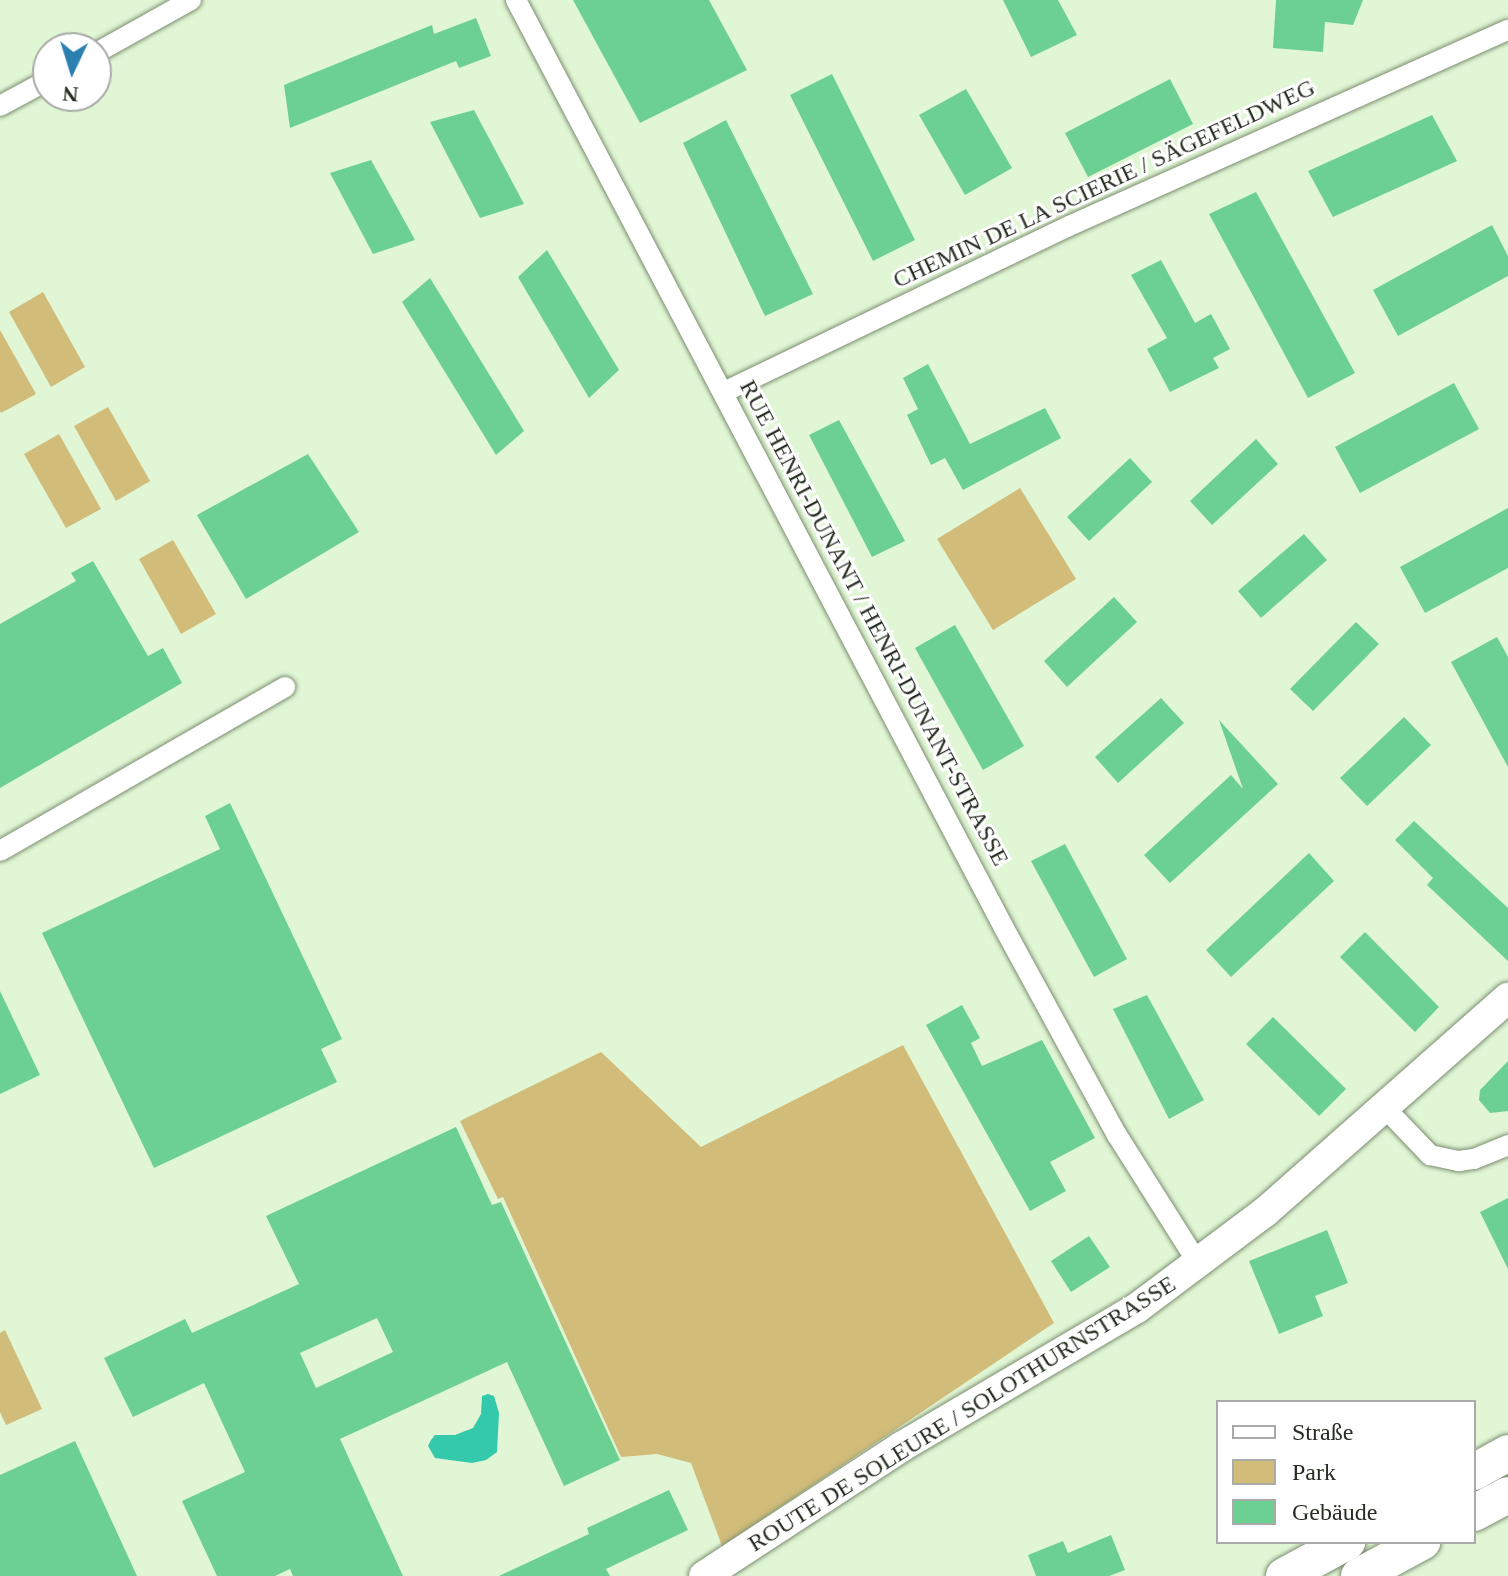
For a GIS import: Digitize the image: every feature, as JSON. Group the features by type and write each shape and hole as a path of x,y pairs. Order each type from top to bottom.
{"highway":[{"path":"1476,1471 1508,1453"},
{"path":"1476,1512 1508,1495"},
{"path":"1284,1576 1343,1544"},
{"path":"1359,1576 1418,1544"}],"main road":[{"name":"ROUTE DE SOLEURE / SOLOTHURNSTRASSE","path":"704,1576 901,1447 1137,1308 1265,1212 1386,1109 1508,998"}],"street":[{"path":"112,44 191,0"},
{"name":"RUE HENRI-DUNANT / HENRI-DUNANT-STRASSE","path":"516,0 1117,1135 1198,1263"},
{"name":"CHEMIN DE LA SCIERIE / SÄGEFELDWEG","path":"724,392 1098,212 1508,30"},
{"path":"0,106 32,89"},
{"path":"0,851 285,687"},
{"path":"1386,1109 1430,1155 1459,1161 1474,1159 1508,1145"}],"green space":[{"path":"43,292 85,367 51,387 9,312"},
{"path":"0,330 36,394 1,413 0,411"},
{"path":"108,407 150,481 116,501 74,426"},
{"path":"59,434 101,509 66,528 24,454"},
{"path":"1020,488 1076,579 993,630 937,539"},
{"path":"173,540 216,614 181,634 139,559"},
{"path":"903,1045 1054,1323 722,1546 691,1463 657,1454 621,1457 503,1197 498,1199 460,1121 601,1052 701,1147"},
{"path":"5,1330 42,1409 6,1425 0,1412 0,1333"}],"water":[{"path":"482,1396 494,1396 499,1413 497,1452 486,1460 472,1463 435,1458 428,1446 435,1435 455,1435 473,1428 481,1414"}],"building":[{"path":"573,0 709,0 747,70 640,123"},
{"path":"1003,0 1058,0 1077,35 1031,57"},
{"path":"1276,0 1363,0 1353,25 1325,22 1323,52 1273,48"},
{"path":"476,18 491,56 459,68 456,61 290,128 284,85 432,25 434,34"},
{"path":"832,74 915,240 873,261 790,95"},
{"path":"1170,79 1193,124 1088,177 1065,133"},
{"path":"966,89 1012,168 965,195 919,115"},
{"path":"474,110 524,204 480,218 430,122"},
{"path":"1432,115 1457,161 1333,217 1308,171"},
{"path":"726,120 813,294 765,316 683,143"},
{"path":"371,160 415,240 373,254 330,173"},
{"path":"1256,192 1355,373 1308,398 1209,214"},
{"path":"1492,225 1508,256 1508,276 1398,336 1373,290"},
{"path":"547,250 619,370 589,398 518,277"},
{"path":"1161,260 1195,323 1211,314 1230,349 1213,358 1219,368 1170,392 1147,349 1167,338 1131,275"},
{"path":"430,278 524,431 496,455 402,302"},
{"path":"928,364 970,444 1045,408 1061,438 963,490 945,458 931,465 907,415 918,409 903,378"},
{"path":"1454,383 1479,429 1360,493 1335,447"},
{"path":"839,420 905,541 872,557 809,435"},
{"path":"1256,439 1278,464 1212,525 1190,501"},
{"path":"308,454 359,532 246,599 197,515"},
{"path":"1130,458 1152,482 1089,541 1067,517"},
{"path":"1508,508 1508,568 1425,613 1400,567"},
{"path":"1304,534 1327,560 1261,618 1238,591"},
{"path":"93,561 148,656 163,648 182,683 0,788 0,624 76,581 71,573"},
{"path":"1114,597 1137,622 1067,687 1044,661"},
{"path":"1356,622 1379,644 1313,711 1290,689"},
{"path":"955,625 1024,746 983,770 915,648"},
{"path":"1497,637 1508,657 1508,767 1451,662"},
{"path":"1161,698 1184,723 1118,783 1095,757"},
{"path":"1404,717 1431,745 1367,806 1340,778"},
{"path":"1219,720 1278,784 1170,883 1144,855 1231,775 1243,789"},
{"path":"230,803 342,1039 321,1049 337,1082 154,1168 42,933 220,849 205,816"},
{"path":"1414,821 1508,908 1508,961 1427,885 1433,878 1395,840"},
{"path":"1065,844 1127,959 1094,977 1031,861"},
{"path":"1309,853 1334,881 1231,977 1206,950"},
{"path":"1365,932 1439,1007 1415,1032 1340,957"},
{"path":"0,991 40,1075 0,1094"},
{"path":"1147,995 1204,1100 1169,1119 1113,1009"},
{"path":"962,1005 980,1038 971,1043 982,1066 1042,1040 1095,1138 1050,1162 1066,1191 1030,1211 926,1025"},
{"path":"1273,1017 1346,1089 1319,1116 1246,1044"},
{"path":"1508,1061 1508,1111 1490,1113 1479,1100 1480,1090"},
{"path":"456,1127 492,1205 501,1202 620,1460 564,1486 507,1362 340,1439 403,1576 293,1576 290,1569 275,1576 217,1576 182,1501 245,1472 204,1383 133,1417 104,1358 185,1319 192,1333 299,1284 266,1216","holes":["377,1318 393,1352 316,1388 300,1353"]},
{"path":"1508,1198 1508,1269 1480,1212"},
{"path":"1327,1230 1348,1283 1315,1296 1323,1316 1279,1334 1249,1261"},
{"path":"1089,1236 1110,1267 1071,1292 1051,1261"},
{"path":"75,1441 137,1576 0,1576 0,1475"},
{"path":"669,1490 688,1530 606,1569 610,1576 499,1576 589,1534 587,1528"},
{"path":"1111,1535 1125,1570 1109,1576 1036,1576 1028,1555 1063,1541 1068,1553"}]}
